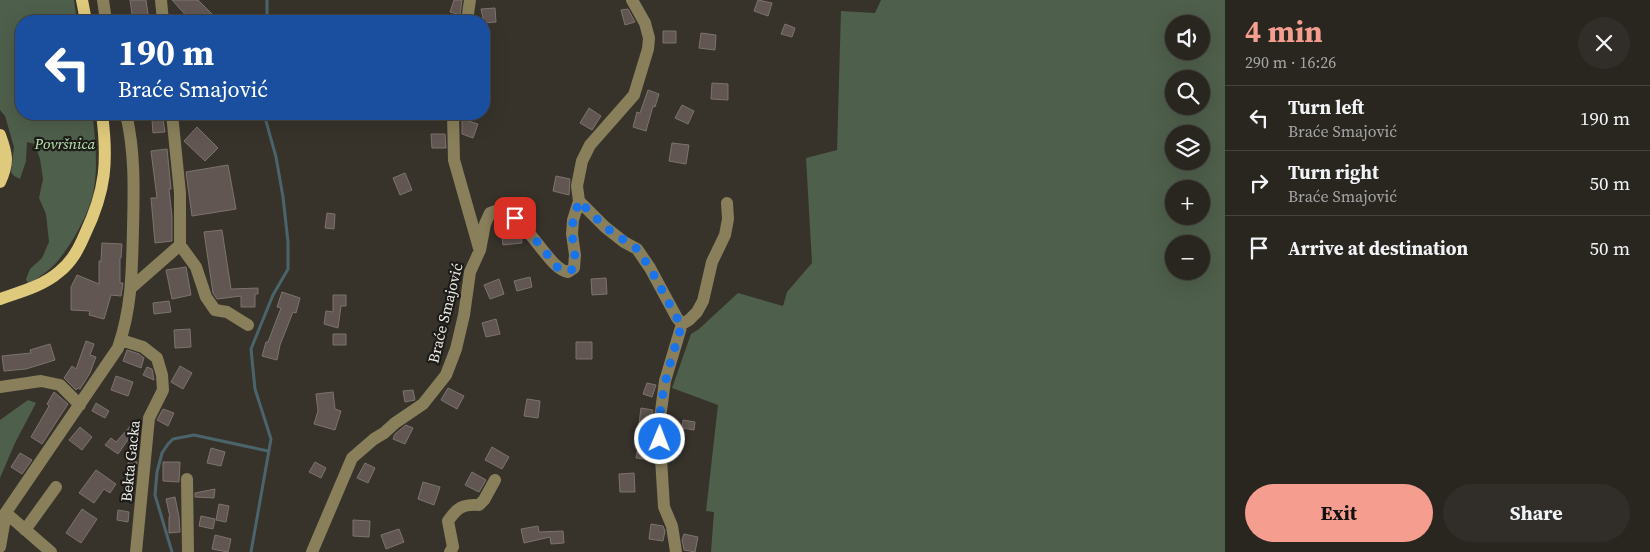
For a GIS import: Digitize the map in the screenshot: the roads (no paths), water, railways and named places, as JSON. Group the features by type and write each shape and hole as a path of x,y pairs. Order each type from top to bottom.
{"main road":[{"path":"82,0 85,15"},
{"path":"0,299 39,285 59,272 71,260 93,217 102,189 105,140 103,120"},
{"path":"0,135 7,154 5,172 0,182"}],"street":[{"path":"103,0 105,15"},
{"path":"161,0 162,15"},
{"path":"468,15 470,0"},
{"path":"632,0 640,12 649,38 645,64 634,95 590,144 582,161 577,186 579,201 605,227 637,249 682,324"},
{"path":"0,547 3,517 118,348 121,340 129,310 131,288 134,181 127,120"},
{"path":"173,120 180,193 180,245 196,267 206,297 215,310 231,314 248,326"},
{"path":"453,120 454,160 480,250"},
{"name":"Braće Smajović","path":"313,552 352,458 374,439 384,434 395,423 424,404 446,375 456,349 464,315 470,272 480,250 487,217 490,213 500,210 515,218 523,225 558,268 562,271 571,270 576,264 572,234 573,220 579,201"},
{"path":"676,552 672,526 664,507 659,426 665,381 682,324 697,312 703,301 712,262 725,235 728,219 727,203"},
{"path":"131,288 180,245"},
{"name":"Bekta Gacka","path":"121,340 143,347 157,358 162,374 163,390 149,418 136,552"},
{"path":"0,386 41,381 60,385 80,405"},
{"path":"187,479 188,552"},
{"path":"450,552 453,547 448,521 455,511 463,506 479,505 484,500 495,480"},
{"path":"25,530 56,487"},
{"path":"3,517 25,530 51,552"}],"waterway":[{"path":"267,0 267,15"},
{"path":"251,552 271,439 255,389 251,349 273,295 288,269 288,242 283,197 276,157 266,120"},
{"path":"172,552 155,495 157,472 162,453 168,444 173,439 194,435 268,451"}],"park label":[{"name":"Površnica","path":"65,143"}]}
